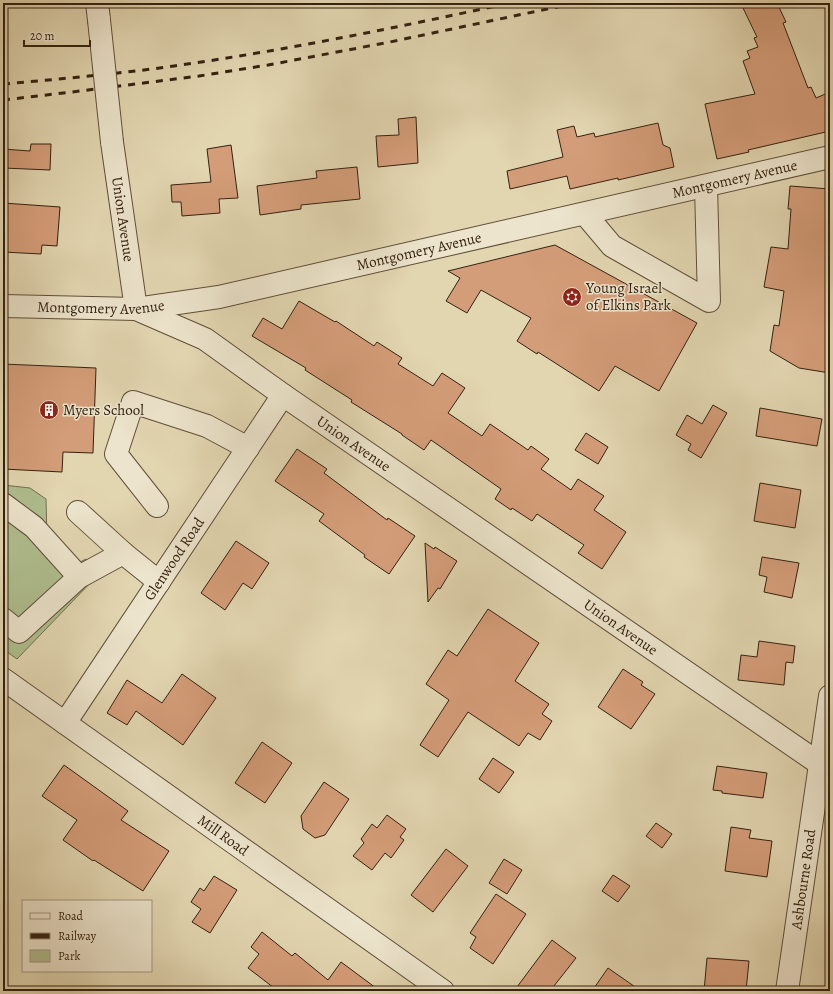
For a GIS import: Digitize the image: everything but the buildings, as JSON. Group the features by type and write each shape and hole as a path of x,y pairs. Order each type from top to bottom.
{"street":[{"name":"Union Avenue","path":"98,12 112,142 136,309 205,339 283,395 820,764"},
{"name":"Montgomery Avenue","path":"3,306 136,309 219,297 830,158"},
{"path":"585,214 612,246 709,301 706,186"},
{"name":"Glenwood Road","path":"65,723 283,395"},
{"path":"157,506 116,454 134,402 206,426 248,448"},
{"path":"3,504 34,527 79,577"},
{"path":"78,512 123,553 159,582"},
{"path":"3,619 19,632 79,577 123,553"},
{"name":"Mill Road","path":"3,679 443,991"},
{"name":"Ashbourne Road","path":"787,991 830,696"}],"green space":[{"path":"3,485 30,488 46,499 47,538 78,563 86,559 96,577 17,659 3,649"}],"railway":[{"path":"3,84 131,71 216,60 343,38 510,3"},
{"path":"3,100 199,76 268,65 385,43 576,3"}],"place":[{"name":"Young Israel of Elkins Park","path":"572,297"},
{"name":"Myers School","path":"49,410"}]}
